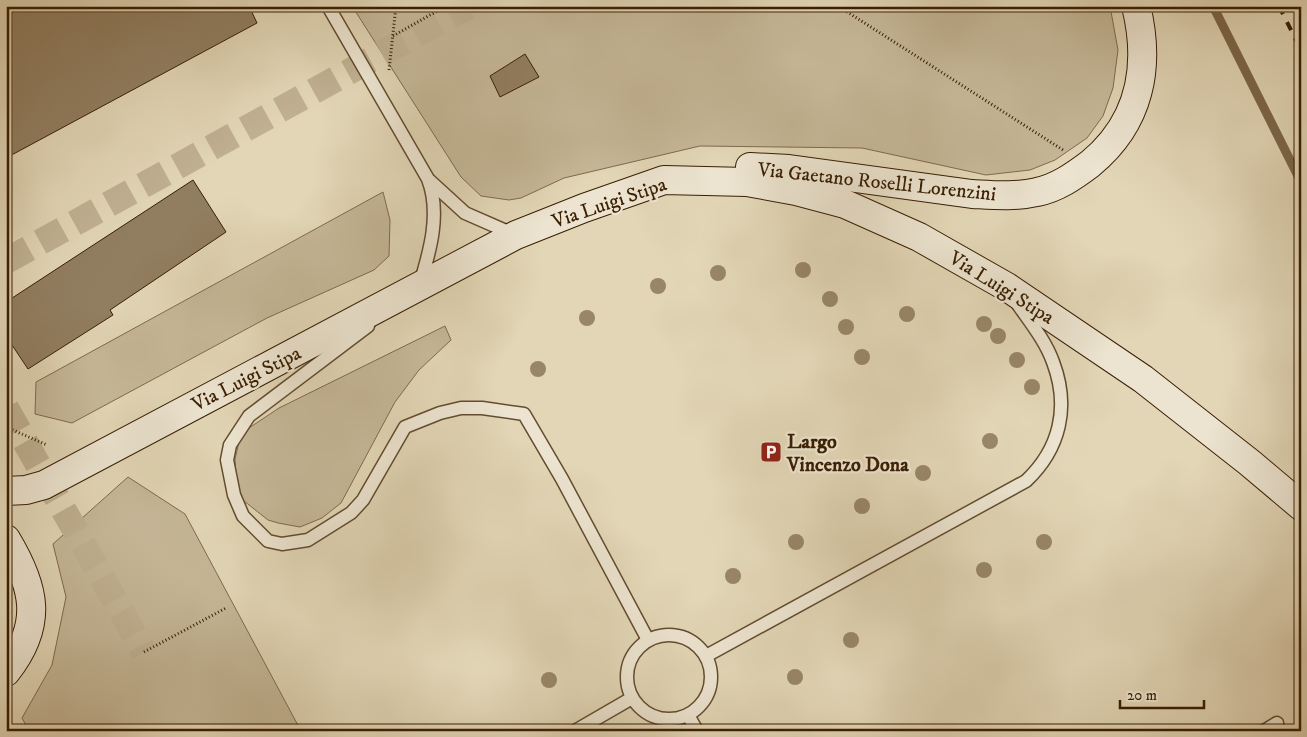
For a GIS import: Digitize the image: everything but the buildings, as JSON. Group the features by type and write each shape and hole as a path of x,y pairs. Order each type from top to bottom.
{"street":[{"name":"Via Gaetano Roselli Lorenzini","path":"664,180 706,170 756,167 972,194 1000,195 1037,192 1066,181 1099,156 1120,132 1130,115 1136,98 1142,62 1140,25 1136,6"},
{"name":"Via Luigi Stipa","path":"6,491 26,490 44,484 516,235 575,211 664,180 746,182 796,191 845,204 911,233 1006,287 1143,379 1250,463 1301,506"},
{"path":"6,539 28,581 31,612 28,631 22,648 6,672"}],"lane":[{"path":"328,6 428,180 433,194 433,221 428,254 414,290 306,374 269,400 242,424 230,445 227,460 234,495 243,516 268,540 288,544 308,540 343,519 360,505 405,427 440,413 461,408 482,408 524,414 562,479 648,640"},
{"path":"428,180 465,213 516,235"},
{"path":"706,656 1026,481 1037,471 1051,450 1058,430 1059,387 1053,361 1041,338 1006,287"},
{"path":"660,636 680,637 697,646 706,656 711,678 709,689 701,704 688,715 667,720 656,718 638,706 632,698 627,686 628,665 639,647 648,640 660,636"},
{"path":"575,731 632,698"},
{"path":"688,715 697,731"},
{"path":"1264,731 1277,723"}],"path":[{"path":"388,76 396,6"},
{"path":"392,36 446,6"},
{"path":"838,6 1067,153"},
{"path":"6,427 47,445"},
{"path":"144,652 226,608"}],"shaded area":[{"path":"352,6 1110,6 1118,50 1113,88 1103,116 1087,138 1055,160 1030,170 986,175 862,148 700,146 564,178 521,198 509,200 481,196 461,177"},
{"path":"383,192 390,220 389,256 374,270 267,318 72,423 35,414 36,382"},
{"path":"445,326 451,340 419,370 395,402 341,503 322,518 300,527 268,520 239,497 235,459 239,442 249,428 279,408"},
{"path":"128,477 185,514 301,731 29,731 22,718 52,665 66,597 53,544"}],"waterway":[{"path":"1213,6 1301,182"}],"tunnel":[{"path":"6,261 468,6"},
{"path":"6,408 144,652"}],"railway":[{"path":"1279,6 1301,50"},
{"path":"1297,6 1301,14"}],"place":[{"name":"Largo Vincenzo Dona","path":"771,452"}]}
